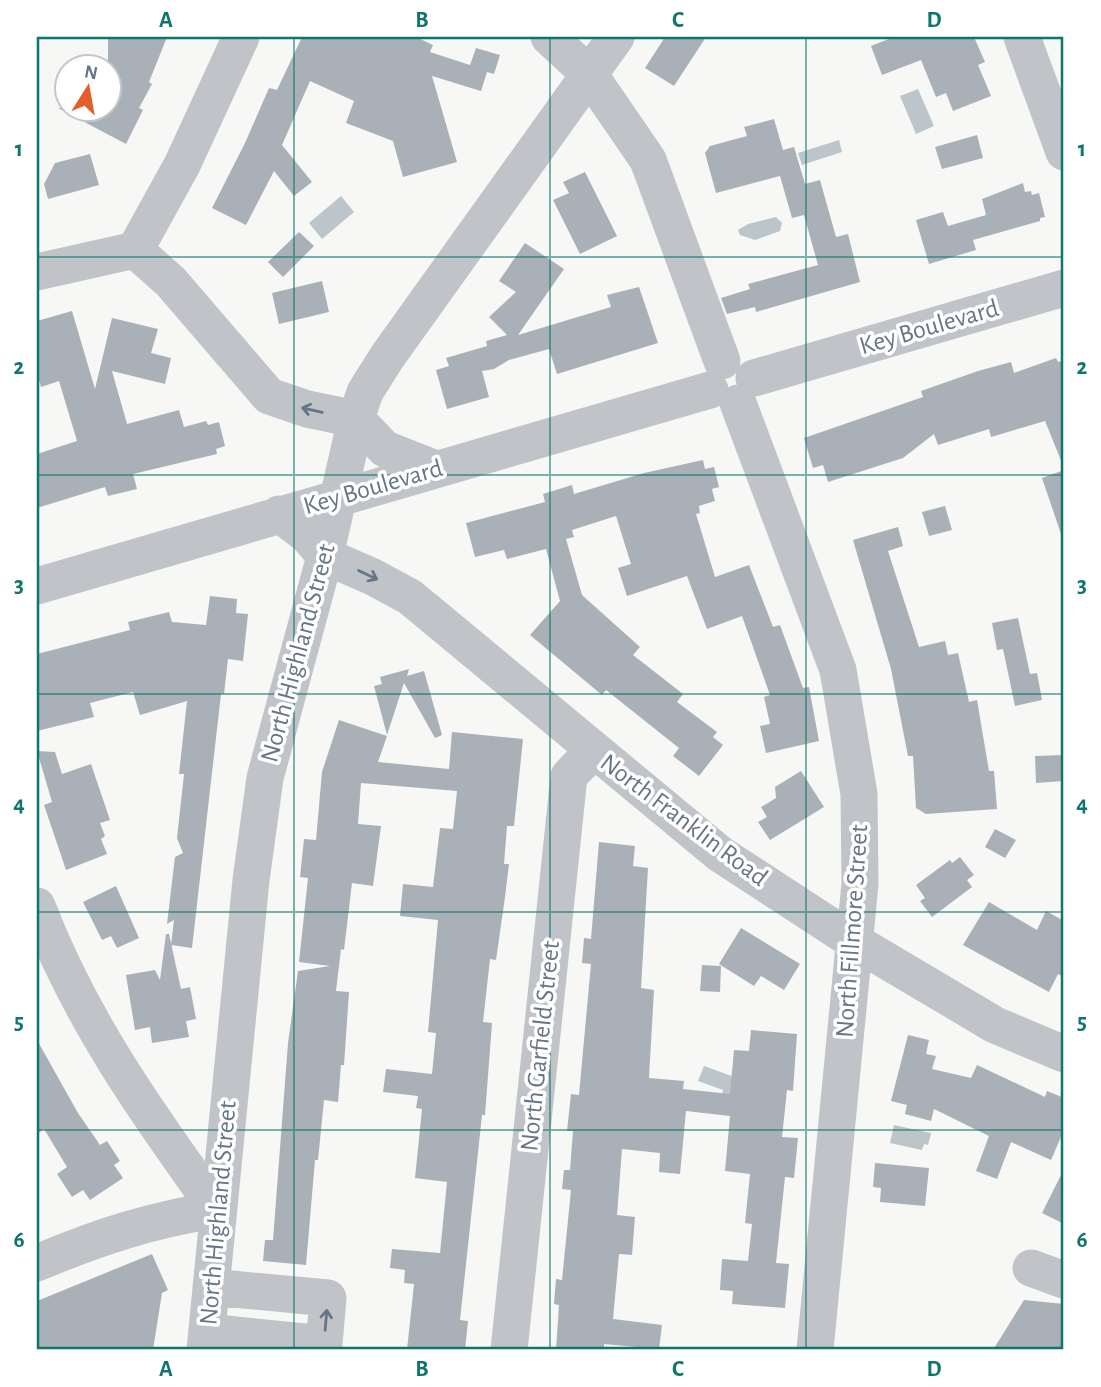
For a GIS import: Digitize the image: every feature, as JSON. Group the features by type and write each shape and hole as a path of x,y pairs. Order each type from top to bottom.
{"street":[{"path":"37,272 135,250 181,165 241,37"},
{"name":"North Fillmore Street","path":"549,37 589,74 648,160 838,670 859,794 862,865 815,1350"},
{"name":"North Highland Street","path":"206,1341 254,850 265,778 325,555 356,419 365,392 387,357 615,37"},
{"path":"1022,37 1064,152"},
{"path":"135,250 171,282 269,396 307,410 356,419 386,449 436,469"},
{"name":"Key Boulevard","path":"37,586 1064,288"},
{"path":"279,514 307,535 325,555"},
{"name":"North Franklin Road","path":"325,555 410,597 720,854 855,942 995,1025 1064,1054"},
{"name":"North Garfield Street","path":"509,1350 569,776 593,751"},
{"path":"37,906 51,942 107,1053 217,1210 155,1220 94,1239 37,1263"},
{"path":"206,1341 324,1344 328,1298 211,1287"}],"shaded area":[{"path":"918,89 934,126 916,134 900,96"},
{"path":"839,140 842,152 802,165 798,153"},
{"path":"341,196 354,212 322,239 309,223"},
{"path":"776,217 782,223 780,231 755,240 740,235 738,230 748,224"},
{"path":"704,1066 740,1079 732,1101 722,1095 723,1090 698,1081"},
{"path":"894,1125 931,1133 928,1145 924,1144 922,1150 890,1143"}],"building":[{"path":"108,37 167,37 149,82 152,84 139,108 143,110 126,144 84,122 122,122 122,52 108,52"},
{"path":"302,37 416,37 433,45 430,52 470,65 476,48 500,55 494,74 487,72 481,91 432,76 457,162 403,177 393,141 346,123 354,101 310,81 282,145 312,182 294,196 274,171 246,225 212,208 269,88 277,90"},
{"path":"665,37 706,37 674,86 645,68"},
{"path":"894,37 974,37 985,62 978,65 991,96 953,111 946,93 936,97 921,60 882,75 871,46"},
{"path":"774,119 783,150 794,147 805,184 820,180 836,237 848,234 860,282 756,312 755,307 727,314 721,298 750,289 748,284 818,265 804,215 792,218 780,176 716,193 705,153 710,146 747,136 744,127"},
{"path":"977,135 983,158 942,169 935,147"},
{"path":"90,154 99,185 48,199 44,184 55,163"},
{"path":"585,172 617,236 580,254 553,200 569,193 563,182"},
{"path":"1023,183 1025,192 1031,191 1032,195 1039,193 1045,217 1040,218 1040,221 973,240 976,250 929,264 916,220 943,212 948,226 986,215 982,199"},
{"path":"299,232 314,246 283,277 268,262"},
{"path":"525,243 564,269 518,335 611,307 607,295 639,287 658,343 557,374 549,349 509,360 494,369 482,371 489,397 447,409 436,370 449,366 446,358 487,346 486,341 507,335 489,317 516,292 499,281"},
{"path":"322,281 329,312 279,324 272,293"},
{"path":"72,311 95,389 112,318 158,329 151,353 171,358 165,384 112,371 127,424 179,410 184,427 206,421 208,425 219,422 225,446 216,449 217,454 133,474 137,489 108,496 105,487 37,508 37,454 77,441 59,381 41,387 37,373 37,321"},
{"path":"1056,358 1058,362 1064,360 1064,468 1045,421 991,437 989,429 938,445 934,434 903,458 828,482 823,465 813,468 804,438 923,397 921,391 978,371 1011,362 1014,373"},
{"path":"703,460 705,469 714,467 719,487 712,489 715,501 699,506 700,513 696,514 715,577 749,565 773,627 780,625 803,688 809,687 819,741 766,753 760,726 770,724 764,697 770,695 742,616 707,629 687,576 627,596 618,568 631,564 616,516 572,530 574,537 566,539 582,595 640,647 633,655 683,694 677,702 717,732 713,737 723,745 699,776 673,756 679,748 606,690 602,695 530,635 560,601 546,549 507,559 504,550 475,557 466,523 545,502 543,494 572,485 574,494 644,473"},
{"path":"1064,470 1064,534 1061,534 1042,478"},
{"path":"945,506 952,530 929,536 922,512"},
{"path":"898,527 903,546 888,551 919,647 945,641 948,655 958,653 969,702 977,700 989,771 994,771 997,809 926,814 916,808 913,756 908,756 891,669 853,540"},
{"path":"210,596 237,599 236,613 248,614 243,661 228,659 224,694 221,694 192,948 171,945 174,920 167,924 175,857 183,853 177,838 184,774 179,774 187,701 140,715 133,692 90,703 94,717 37,731 37,654 130,630 128,622 169,612 172,622 206,625"},
{"path":"1018,618 1030,674 1037,673 1042,700 1015,706 1003,649 997,650 992,623"},
{"path":"409,669 407,676 424,671 442,735 435,738 404,683 387,735 374,686 382,684 380,677"},
{"path":"339,720 387,736 378,762 449,769 452,732 523,739 514,826 507,826 504,864 509,864 505,897 496,960 490,959 483,1022 492,1023 485,1115 482,1115 460,1320 468,1321 465,1350 407,1350 414,1284 404,1283 405,1270 390,1268 392,1249 440,1253 447,1182 415,1178 422,1109 416,1108 418,1096 383,1092 386,1069 432,1074 436,1033 428,1032 438,920 400,916 403,884 433,887 440,828 453,829 457,791 361,783 358,824 381,826 373,886 352,883 336,991 349,992 344,1065 341,1065 338,1102 324,1100 318,1160 315,1160 306,1265 263,1261 265,1240 273,1240 288,1043 298,971 330,966 299,962 308,878 300,877 304,839 316,840 322,772"},
{"path":"37,751 55,752 62,774 91,764 110,820 100,823 105,836 101,839 107,854 66,870 44,805 52,802"},
{"path":"1064,755 1064,781 1036,783 1035,756"},
{"path":"801,771 824,807 770,840 758,822 767,817 761,807 776,798 775,787"},
{"path":"995,829 1016,840 1005,858 985,847"},
{"path":"599,842 635,846 633,866 648,868 641,988 654,990 649,1078 684,1081 683,1089 730,1094 734,1050 749,1051 751,1030 797,1034 793,1091 787,1090 782,1137 798,1138 794,1178 785,1177 776,1263 789,1264 785,1308 732,1304 733,1291 720,1290 722,1259 748,1261 752,1224 745,1223 750,1174 725,1171 730,1116 686,1111 680,1174 659,1172 660,1153 622,1149 617,1215 635,1217 632,1255 619,1254 613,1319 662,1325 659,1349 604,1344 604,1350 556,1350 559,1305 554,1304 556,1279 562,1280 571,1190 562,1189 564,1170 570,1170 573,1131 567,1131 571,1094 579,1095 591,964 582,963 584,938 591,939"},
{"path":"960,857 974,875 967,880 972,887 932,917 920,901 925,898 916,885 950,860 952,863"},
{"path":"116,886 139,938 117,948 111,936 102,940 83,902"},
{"path":"989,902 1037,930 1046,911 1064,921 1064,977 1058,974 1049,992 963,945"},
{"path":"741,928 800,964 784,990 761,976 754,986 719,964"},
{"path":"166,934 169,934 181,989 190,987 196,1019 186,1021 189,1037 152,1043 150,1027 135,1030 126,975 155,970 160,980"},
{"path":"702,965 721,966 720,992 700,991"},
{"path":"908,1035 929,1040 926,1054 936,1056 932,1069 971,1078 977,1065 1045,1097 1047,1091 1064,1098 1064,1130 1051,1160 1011,1142 997,1179 976,1171 989,1136 934,1109 931,1121 905,1114 907,1105 891,1101"},
{"path":"37,1040 78,1113 100,1145 107,1141 120,1161 114,1165 123,1178 90,1200 83,1190 72,1197 57,1174 67,1167 44,1129 37,1134"},
{"path":"875,1163 929,1168 925,1206 880,1202 881,1188 873,1187"},
{"path":"1064,1169 1064,1224 1042,1213"},
{"path":"152,1254 168,1290 162,1293 153,1350 37,1350 37,1301"},
{"path":"1024,1300 1064,1304 1064,1350 993,1350"}]}
